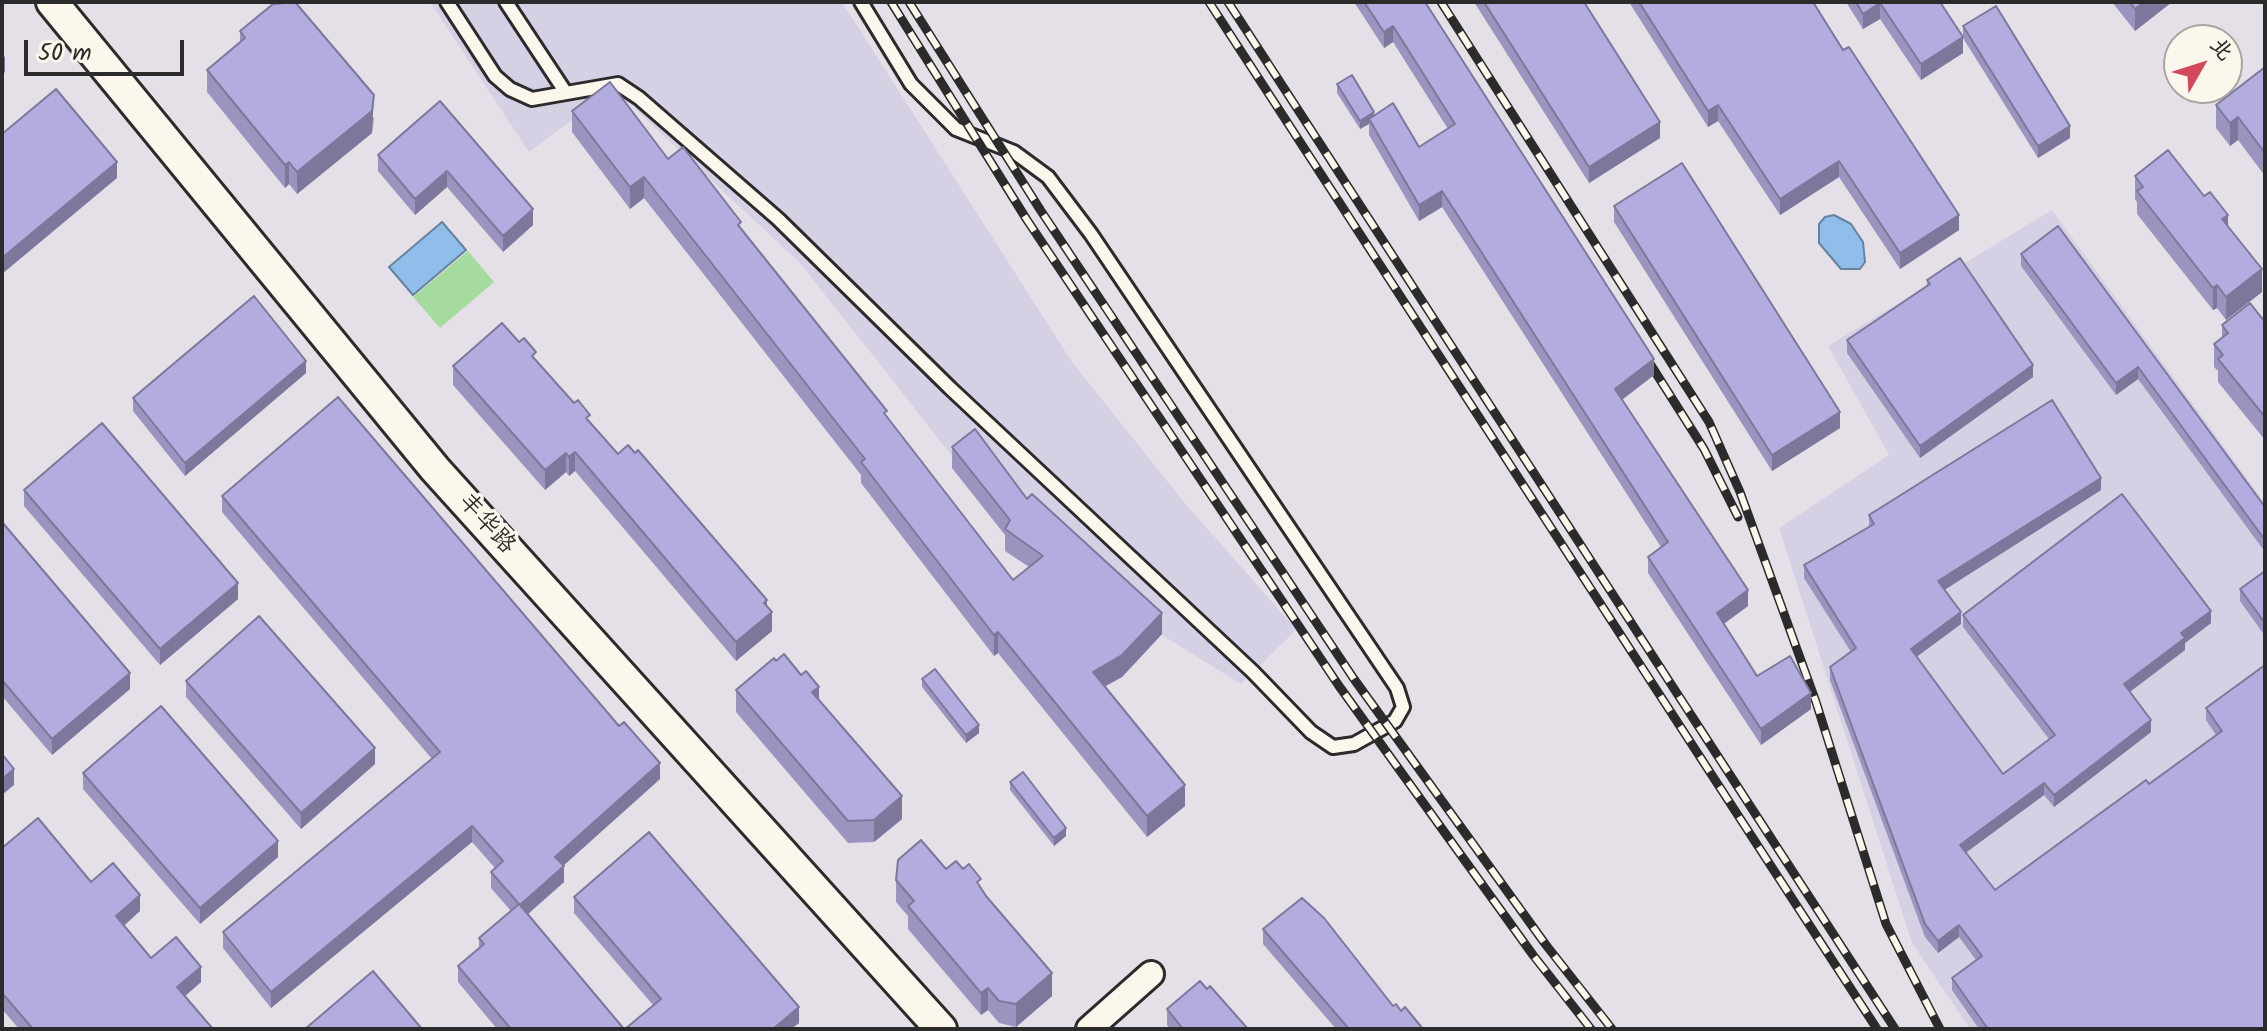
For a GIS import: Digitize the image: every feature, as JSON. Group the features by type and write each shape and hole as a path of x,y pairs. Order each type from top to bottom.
{"street":[{"name":"丰华路","path":"52,2 435,469 941,1029"},
{"path":"1089,1029 1151,974"}],"lane":[{"path":"447,2 495,76 510,89 532,99 618,84 639,98 778,219 950,388 1253,672 1311,732 1333,747 1354,744 1395,721 1403,707 1397,688 1091,234 1048,177 1014,152 956,129 911,84 861,2"},
{"path":"506,2 566,93"}],"shaded area":[{"path":"430,2 842,2 1072,362 1183,501 1296,629 1241,684 1165,637 1031,510 956,461 800,263 620,95 603,97 529,152"},
{"path":"2052,210 2265,503 2265,1029 1970,1029 1912,943 1779,528 1889,455 1828,346"}],"green space":[{"path":"468,251 494,282 440,328 413,297"}],"water":[{"path":"1834,215 1851,224 1863,242 1865,262 1860,269 1841,269 1819,243 1819,224 1825,217"},
{"path":"442,222 466,250 413,295 389,267"}],"building":[{"path":"295,2 374,95 372,111 297,172 289,162 285,165 207,70 245,38 240,31 273,4"},
{"path":"1364,2 1425,2 1654,359 1615,389 1748,590 1717,613 1757,676 1790,656 1811,693 1761,729 1648,557 1668,542 1442,191 1419,205 1369,119 1393,103 1419,147 1455,124 1393,26 1384,32"},
{"path":"1484,2 1584,2 1660,122 1589,167"},
{"path":"1639,2 1813,2 1843,50 1849,47 1959,215 1900,253 1839,161 1780,199 1718,105 1708,111"},
{"path":"1856,2 1940,2 1963,37 1921,64 1880,3 1863,14"},
{"path":"2130,2 2144,2 2135,9"},
{"path":"1996,6 2070,126 2038,146 1963,26"},
{"path":"2265,67 2265,153 2238,117 2230,123 2216,105 2243,104 2243,84"},
{"path":"1352,75 1374,112 1360,121 1337,84"},
{"path":"610,82 668,159 683,147 741,222 738,225 887,411 884,413 1013,580 1043,556 1005,529 1010,520 952,447 975,429 1027,499 1032,494 1162,613 1122,655 1093,672 1185,785 1147,816 998,632 994,635 861,462 865,459 644,177 630,187 572,111"},
{"path":"56,89 117,162 2,258 2,134"},
{"path":"440,101 533,209 503,236 447,171 415,199 378,155"},
{"path":"2168,150 2204,196 2210,192 2228,215 2222,219 2262,269 2226,297 2217,285 2213,288 2137,191 2143,187 2135,176"},
{"path":"1682,163 1840,412 1772,455 1614,206"},
{"path":"2058,226 2265,507 2265,540 2138,367 2116,383 2021,254"},
{"path":"1960,258 2033,365 1920,446 1847,340 1930,284 1927,280"},
{"path":"254,296 306,361 185,463 133,398"},
{"path":"2250,303 2265,322 2265,417 2218,359 2223,355 2214,344 2228,333 2222,325"},
{"path":"502,323 519,342 524,338 536,352 532,356 574,403 578,400 590,415 586,418 618,454 628,445 635,453 638,450 767,600 764,603 772,612 736,642 575,452 569,457 566,453 545,470 453,366"},
{"path":"338,397 619,726 624,722 660,763 555,857 564,866 520,905 624,1029 511,1029 458,966 484,944 479,938 519,904 491,872 503,861 472,826 271,992 223,932 440,752 222,496"},
{"path":"2052,400 2101,478 1938,581 1961,612 1911,649 2003,774 2055,735 1963,615 2122,494 2211,611 2181,633 2185,638 2124,684 2151,720 2054,795 2044,783 1960,845 1995,890 2146,780 2149,784 2222,731 2206,708 2265,665 2265,1029 1988,1029 1952,978 1982,956 1959,925 1938,941 1925,924 1830,667 1856,648 1804,565 1874,524 1869,515"},
{"path":"102,423 238,583 160,649 24,490"},
{"path":"2,522 130,673 52,739 2,680"},
{"path":"2265,571 2265,623 2240,589"},
{"path":"259,616 375,748 301,813 186,681"},
{"path":"784,654 801,675 806,671 819,687 812,692 902,796 874,820 848,821 736,690 774,658 776,661"},
{"path":"935,669 979,725 966,735 922,679"},
{"path":"161,706 278,841 200,908 83,773"},
{"path":"2,754 14,769 2,779"},
{"path":"1023,772 1066,828 1054,838 1010,782"},
{"path":"38,818 91,882 113,863 140,895 116,916 151,958 176,937 201,967 177,987 213,1029 33,1029 2,993 2,848"},
{"path":"649,832 799,1007 773,1029 625,1029 661,999 574,897"},
{"path":"921,840 946,869 956,861 963,869 969,864 981,879 977,882 986,896 1052,973 1016,1004 999,1001 988,988 981,993 908,906 914,901 896,880 898,860"},
{"path":"1302,898 1324,918 1393,1006 1396,1004 1401,1011 1405,1007 1423,1029 1349,1029 1263,929"},
{"path":"373,971 422,1029 305,1029"},
{"path":"1200,981 1207,989 1210,986 1248,1029 1183,1029 1167,1009"}],"railway":[{"path":"891,2 1027,220 1339,686 1533,955 1591,1029"},
{"path":"909,2 1041,211 1354,679 1546,945 1612,1029"},
{"path":"1209,2 1877,1029"},
{"path":"1228,2 1895,1029"},
{"path":"1441,2 1709,422 1740,492 1816,702 1886,924 1940,1029"},
{"path":"1642,351 1704,449 1738,517"}]}
